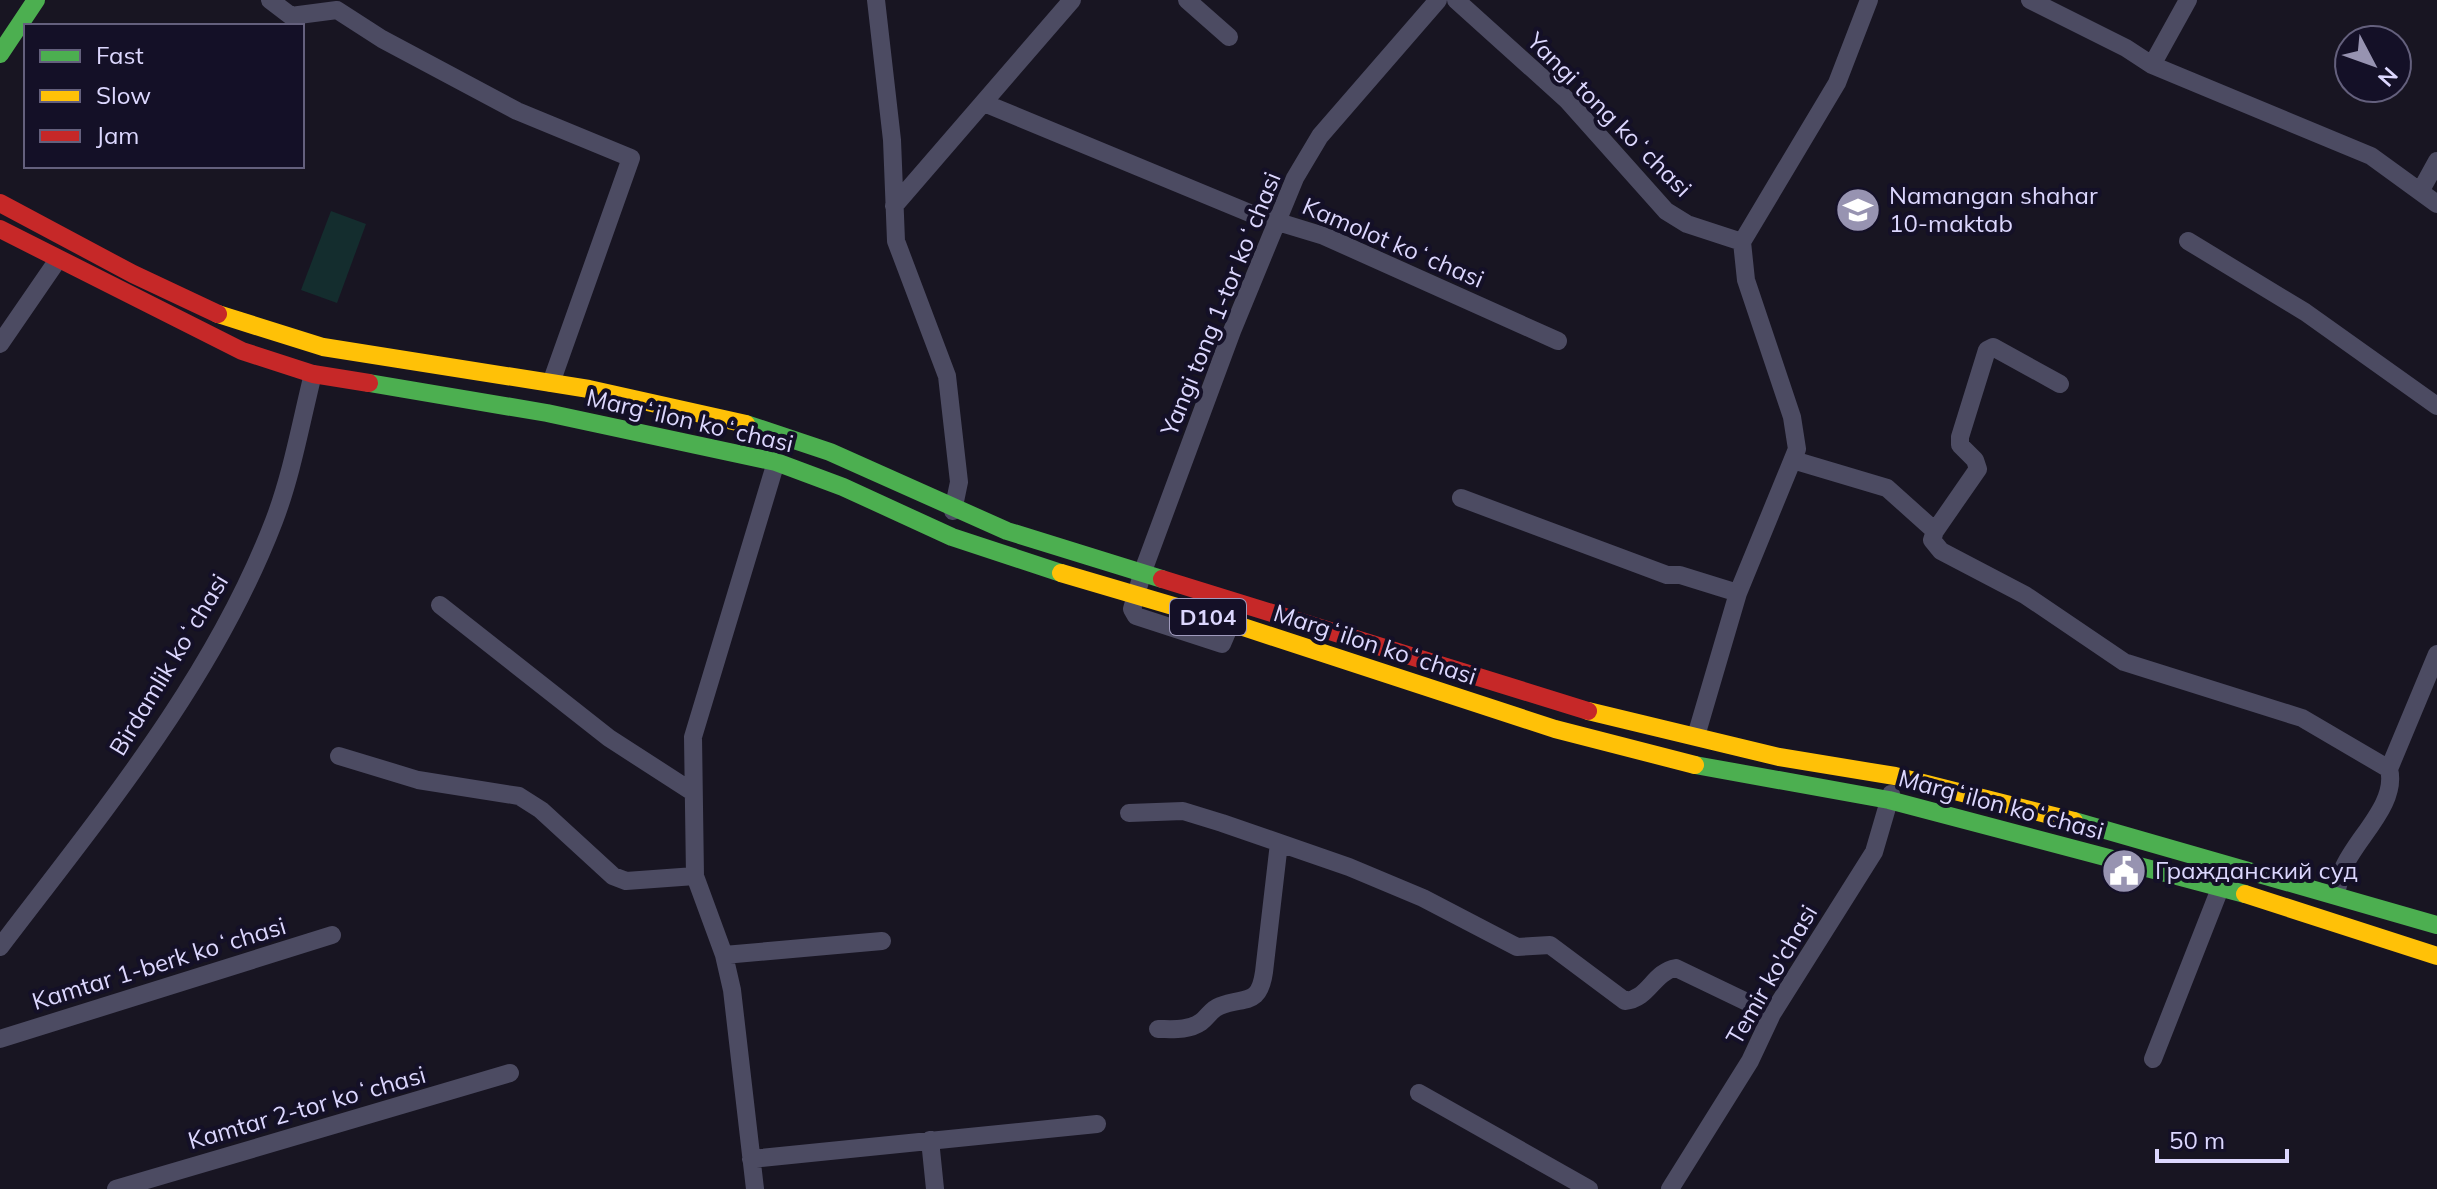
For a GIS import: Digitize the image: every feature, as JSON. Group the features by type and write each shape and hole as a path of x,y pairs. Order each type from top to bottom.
{"main road":[{"path":"0,54 36,0"},
{"name":"Margʻilon koʻchasi","path":"0,203 223,317 273,334 345,353 551,383 768,430 821,449 953,511 1007,531 1577,708 1779,757 1895,776 2336,893 2437,925"},
{"name":"Margʻilon koʻchasi","path":"0,229 57,261 242,351 313,374 547,413 776,462 843,487 952,537 1621,748 1690,764 1889,800 2221,886 2437,956"}],"street":[{"path":"270,0 291,16 326,5 517,111 631,158 551,383"},
{"path":"876,0 892,140 896,241 947,376 959,482 953,511"},
{"path":"894,206 1072,0"},
{"path":"1187,0 1229,37"},
{"name":"Yangi tong 1-tor koʻchasi","path":"1136,596 1275,220 1320,136 1438,0"},
{"name":"Yangi tong koʻchasi","path":"1456,0 1567,100 1666,211 1687,224 1742,242"},
{"path":"1696,736 1738,593 1797,449 1792,417 1746,280 1742,242 1837,83 1869,0"},
{"path":"2030,0 2126,48 2152,65 2371,156 2437,204"},
{"path":"2152,65 2188,0"},
{"name":"Kamolot koʻchasi","path":"984,103 1252,214 1324,236 1558,341"},
{"path":"2421,190 2437,161"},
{"path":"2188,241 2305,312 2437,406"},
{"path":"0,344 57,261"},
{"path":"2060,384 1993,347 1987,350 1960,437 1960,445 1975,460 1978,469 1935,531 1932,540 1941,551 2025,595 2124,662 2302,718 2389,769"},
{"name":"Birdamlik koʻchasi","path":"0,947 145,754 181,701 244,589 275,518 313,374"},
{"path":"1793,460 1887,488 1935,531"},
{"path":"755,1189 732,990 724,955 695,876 691,791 693,737 776,462"},
{"path":"1461,498 1654,571 1738,593"},
{"path":"440,605 609,738 691,791"},
{"path":"2336,893 2343,867 2381,806 2392,780 2389,769 2435,665"},
{"path":"339,756 418,780 519,796 541,810 613,876 626,881 695,876"},
{"name":"Temir ko'chasi","path":"1670,1189 1750,1061 1772,1014 1874,852 1895,776"},
{"path":"1129,813 1183,811 1279,843 1423,898 1517,947 1550,945 1625,1001 1639,998 1660,974 1676,968 1772,1014"},
{"path":"1158,1029 1185,1029 1202,1022 1220,1006 1251,999 1259,993 1279,843"},
{"path":"2153,1059 2221,886"},
{"name":"Kamtar 1-berk koʻchasi","path":"0,1039 332,935"},
{"path":"724,955 882,941"},
{"name":"Kamtar 2-tor koʻchasi","path":"116,1189 510,1073"},
{"path":"1419,1093 1589,1189"},
{"path":"751,1159 1097,1124"},
{"path":"930,1140 935,1189"}],"green space":[{"path":"331,211 366,224 337,303 301,290"}],"traffic: fast":[{"path":"0,54 36,0"},
{"path":"369,383 547,413 776,462 843,487 952,537 1061,573"},
{"path":"746,424 830,452 1007,531 1162,579"},
{"path":"1695,765 1889,800 2245,894"},
{"path":"2074,821 2437,925"}],"traffic: slow":[{"path":"218,314 323,347 589,389 746,424"},
{"path":"1061,573 1231,623 1555,729 1695,765"},
{"path":"1588,711 1779,757 1895,776 2074,821"},
{"path":"2245,894 2437,956"}],"traffic: jam":[{"path":"0,203 133,274 218,314"},
{"path":"0,229 242,351 313,374 369,383"},
{"path":"1162,579 1588,711"}],"place":[{"name":"Namangan shahar 10-maktab","path":"1858,210"},
{"name":"Гражданский суд","path":"2124,871"}]}
